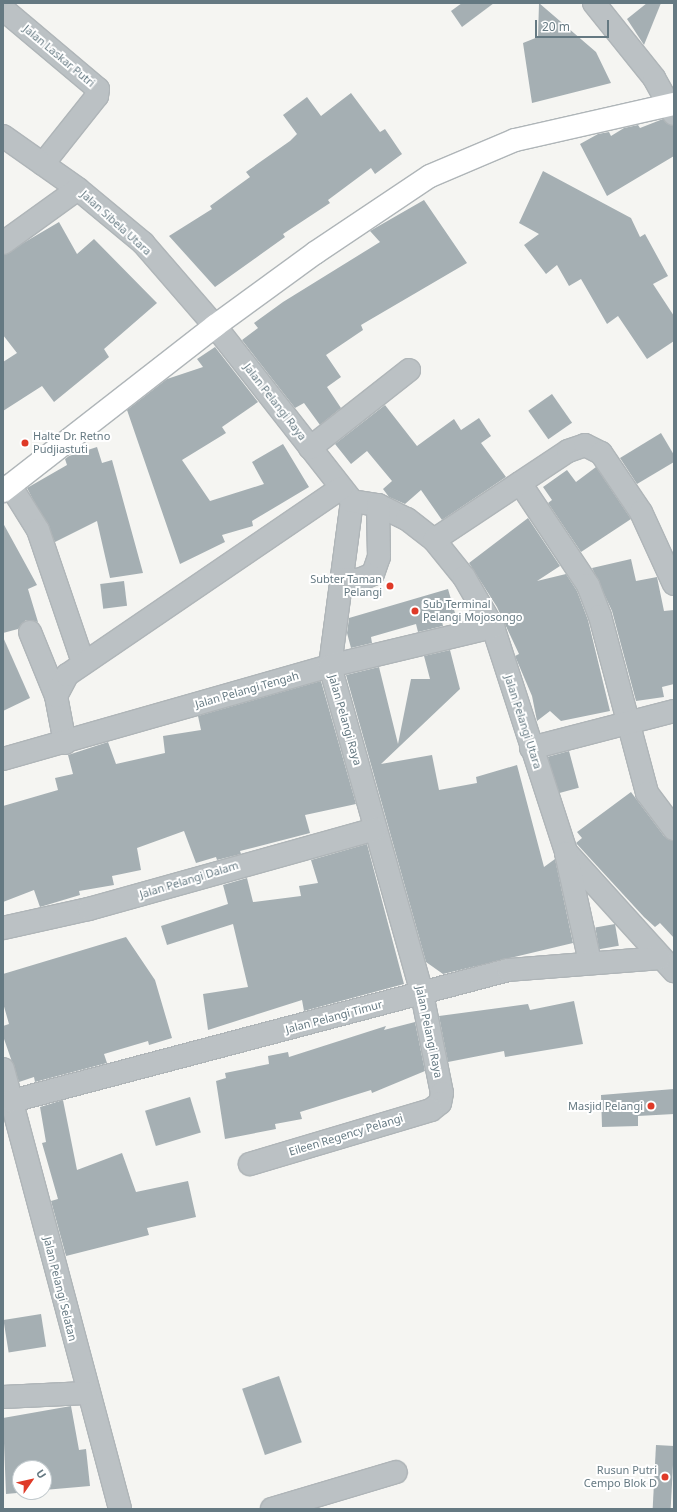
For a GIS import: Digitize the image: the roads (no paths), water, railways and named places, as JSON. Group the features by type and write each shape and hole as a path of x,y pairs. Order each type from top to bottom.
{"main road":[{"path":"6,488 215,326 315,253 430,176 484,152 548,133 672,108"}],"street":[{"path":"594,3 654,78 672,108"},
{"name":"Jalan Laskar Putri","path":"3,9 98,89 97,96 43,164"},
{"name":"Jalan Sibela Utara","path":"3,136 78,189 143,244 215,326"},
{"path":"3,243 78,189"},
{"name":"Jalan Pelangi Raya","path":"215,326 347,494 341,579 330,666 422,994 442,1093 440,1103"},
{"path":"310,448 409,370"},
{"path":"434,540 578,445 596,449 641,512 674,584"},
{"path":"520,483 588,585 600,616 647,793 674,829"},
{"path":"6,488 38,530 83,662"},
{"path":"56,696 67,675 83,662 347,494"},
{"name":"Jalan Pelangi Utara","path":"347,494 378,505 407,519 434,540 464,577 493,627 566,852 667,965"},
{"path":"341,579 359,580 373,574 380,557 378,505"},
{"name":"Jalan Pelangi Tengah","path":"3,759 65,743 330,666 493,627"},
{"path":"30,632 56,696 65,743"},
{"path":"531,748 628,725 674,712"},
{"name":"Jalan Pelangi Dalam","path":"3,928 89,909 375,829"},
{"path":"566,852 590,962"},
{"name":"Jalan Pelangi Timur","path":"12,1101 422,994 508,970 590,962 667,965"},
{"name":"Jalan Pelangi Selatan","path":"3,1069 86,1392 120,1509"},
{"name":"Eileen Regency Pelangi","path":"250,1164 431,1110 440,1103"},
{"path":"3,1397 86,1392"},
{"path":"272,1509 396,1472"}],"place":[{"name":"Halte Dr. Retno Pudjiastuti","path":"25,443"},
{"name":"Subter Taman Pelangi","path":"390,586"},
{"name":"Sub Terminal Pelangi Mojosongo","path":"415,611"},
{"name":"Masjid Pelangi","path":"651,1106"},
{"name":"Rusun Putri Cempo Blok D","path":"665,1477"}]}
